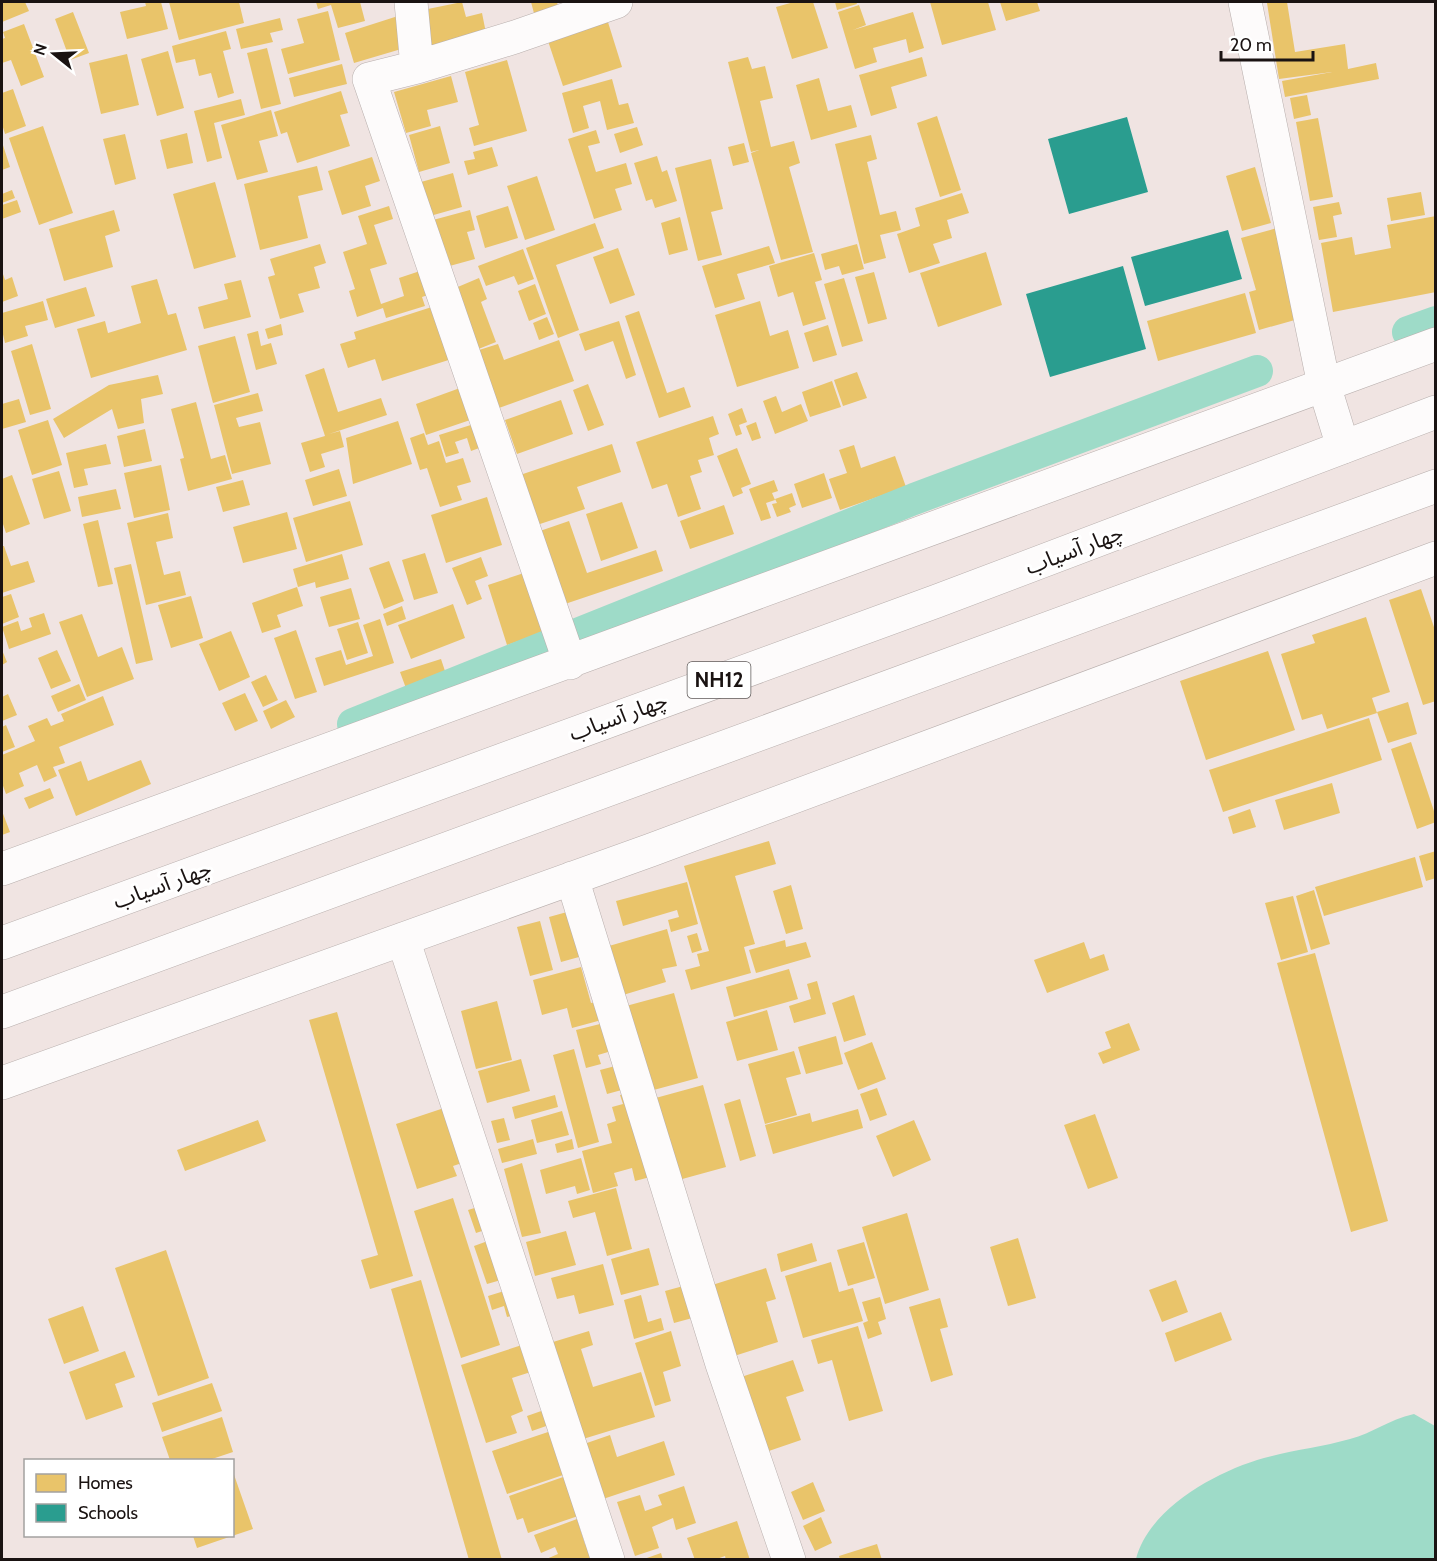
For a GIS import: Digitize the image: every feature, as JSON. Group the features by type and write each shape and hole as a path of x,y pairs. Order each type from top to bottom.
{"main road":[{"path":"411,2 417,67"},
{"path":"564,647 454,320 369,79 515,37 616,2"},
{"path":"1245,2 1324,385 1343,447"},
{"path":"2,869 564,647 1324,385 1436,344"},
{"name":"چهار آسیاب","path":"2,943 937,601 1436,412"},
{"path":"2,1012 1436,486"},
{"path":"2,1083 572,878 1436,558"},
{"path":"572,878 722,1364 789,1560"},
{"path":"403,939 608,1560"}],"shaded area":[{"path":"1414,1414 1435,1426 1435,1559 1136,1559 1143,1541 1155,1524 1187,1494 1206,1482 1246,1464 1275,1455 1350,1439"}],"building: Homes":[{"path":"2,2 25,2 29,11 2,22"},
{"path":"145,2 161,2 168,29 127,39 120,12 146,6"},
{"path":"169,2 239,2 244,23 179,40"},
{"path":"316,2 360,2 365,21 338,28 331,5 318,9"},
{"path":"462,2 466,17 482,13 486,33 432,46 423,10"},
{"path":"531,2 557,2 559,11 535,17"},
{"path":"794,2 813,2 828,48 792,59 776,7"},
{"path":"835,2 856,2 857,4 837,10"},
{"path":"930,2 988,2 996,30 942,45"},
{"path":"1000,2 1037,2 1040,11 1006,21"},
{"path":"1287,2 1295,52 1345,44 1348,69 1376,63 1379,79 1285,97 1282,81 1332,72 1279,79 1267,3"},
{"path":"859,5 866,25 853,30 913,12 924,48 909,53 906,39 873,48 877,62 855,69 838,12"},
{"path":"328,11 340,60 288,74 281,49 304,43 297,19"},
{"path":"73,12 89,53 70,60 55,19"},
{"path":"398,16 408,47 354,63 345,33"},
{"path":"280,18 283,30 270,33 273,42 241,49 236,29"},
{"path":"607,19 622,67 563,86 547,38"},
{"path":"24,24 44,77 21,86 11,60 2,63 2,39 5,38 3,32"},
{"path":"226,31 231,49 223,51 234,93 218,98 211,73 199,76 195,59 176,63 172,46"},
{"path":"267,48 281,104 261,109 247,53"},
{"path":"168,51 184,108 157,116 141,59"},
{"path":"127,54 139,105 101,114 89,63"},
{"path":"748,57 752,69 765,66 773,98 760,101 771,147 794,141 800,163 789,167 813,252 781,260 751,153 759,150 751,152 728,62"},
{"path":"922,57 927,76 891,87 897,108 871,116 859,75"},
{"path":"507,60 527,131 474,146 469,128 479,125 465,72"},
{"path":"342,64 347,84 294,97 289,78"},
{"path":"451,76 458,102 427,110 431,126 406,133 394,92"},
{"path":"819,78 828,111 851,105 857,127 811,140 796,85"},
{"path":"612,79 619,105 628,103 634,123 607,130 600,101 583,106 589,128 573,133 562,93"},
{"path":"13,89 26,126 5,134 2,124 2,93"},
{"path":"341,91 348,113 340,115 350,146 297,163 287,132 281,134 274,112"},
{"path":"1307,95 1311,115 1294,119 1290,98"},
{"path":"241,99 245,115 214,123 222,158 207,162 194,111"},
{"path":"271,110 278,136 259,141 268,172 237,180 221,125"},
{"path":"937,116 961,190 940,197 917,123"},
{"path":"1318,118 1333,197 1310,201 1296,122"},
{"path":"43,126 73,213 39,225 9,138"},
{"path":"440,126 450,163 419,172 409,135"},
{"path":"637,127 643,145 620,153 614,134"},
{"path":"596,130 600,143 588,146 596,172 626,163 632,184 615,189 622,210 594,219 568,139"},
{"path":"187,133 193,163 167,169 160,140"},
{"path":"125,134 136,179 115,185 103,139"},
{"path":"871,135 877,159 867,162 880,215 896,211 901,230 880,235 886,258 864,264 835,144"},
{"path":"2,142 10,167 2,170"},
{"path":"744,143 749,162 733,166 728,147"},
{"path":"492,147 498,166 468,175 464,161 475,159 473,152"},
{"path":"657,156 662,172 667,170 677,201 655,208 652,199 646,201 634,163"},
{"path":"372,157 380,181 365,186 371,206 342,215 328,171"},
{"path":"711,159 723,209 711,212 722,255 698,261 675,168"},
{"path":"317,166 323,190 298,196 308,238 260,250 244,184"},
{"path":"1255,167 1271,223 1242,231 1226,176"},
{"path":"453,173 462,207 430,216 421,182"},
{"path":"537,176 555,230 525,240 507,186"},
{"path":"215,182 236,257 194,269 173,194"},
{"path":"12,190 15,198 2,203 2,194"},
{"path":"1421,192 1425,215 1391,221 1387,198"},
{"path":"962,193 969,213 947,220 952,238 933,244 940,263 909,273 897,234 920,226 915,208"},
{"path":"17,200 21,212 2,219 2,205"},
{"path":"1339,202 1342,214 1333,216 1337,237 1319,240 1313,207"},
{"path":"389,206 393,219 374,225 387,264 370,269 381,304 404,296 399,278 423,270 431,294 422,297 425,306 386,318 383,308 357,317 349,291 355,289 343,252 367,244 358,216"},
{"path":"508,206 518,238 485,248 476,216"},
{"path":"114,210 120,231 105,236 113,267 64,281 49,229"},
{"path":"470,210 475,230 467,232 475,259 446,267 433,220"},
{"path":"1436,216 1436,292 1333,312 1321,243 1352,237 1355,255 1391,248 1387,225"},
{"path":"680,217 688,250 669,255 661,223"},
{"path":"595,223 604,248 556,265 579,330 558,338 526,248"},
{"path":"1277,228 1302,318 1259,330 1249,292 1256,290 1241,238"},
{"path":"320,244 326,263 314,267 320,288 298,294 304,312 280,319 268,277 275,275 270,259"},
{"path":"857,244 864,269 842,275 839,266 825,270 821,254"},
{"path":"769,246 775,263 737,274 745,299 715,308 702,266"},
{"path":"618,248 635,295 610,304 593,257"},
{"path":"523,249 534,279 518,285 514,276 486,286 478,266"},
{"path":"986,252 1002,305 938,327 920,273"},
{"path":"814,253 822,280 815,282 826,319 803,326 793,292 778,297 769,266"},
{"path":"2,271 5,280 12,277 18,296 2,302"},
{"path":"874,272 887,319 868,324 855,277"},
{"path":"479,278 487,299 481,302 496,342 476,350 453,289"},
{"path":"844,278 863,341 842,347 824,284"},
{"path":"157,279 168,315 176,313 187,350 91,378 77,329 105,321 108,333 141,323 131,286"},
{"path":"241,280 251,317 204,329 198,307 228,299 224,284"},
{"path":"535,284 546,314 529,321 518,291"},
{"path":"86,287 95,316 55,328 46,299"},
{"path":"1245,293 1256,333 1158,361 1147,321"},
{"path":"43,301 48,320 25,326 28,336 5,343 2,313"},
{"path":"760,301 770,336 788,330 799,368 737,387 715,315"},
{"path":"438,305 455,358 382,381 375,359 348,368 340,344 356,339 354,332"},
{"path":"639,311 667,393 684,387 691,407 659,418 625,316"},
{"path":"547,317 554,334 539,340 533,323"},
{"path":"619,321 636,375 626,379 613,341 585,351 579,334"},
{"path":"281,324 283,335 268,339 265,329"},
{"path":"828,325 837,355 813,362 804,333"},
{"path":"258,331 261,346 271,343 277,364 256,370 247,334"},
{"path":"235,336 250,392 213,403 198,346"},
{"path":"559,340 574,381 499,408 479,350 498,344 504,360"},
{"path":"32,344 51,409 30,415 11,351"},
{"path":"324,368 338,412 381,398 387,415 329,434 340,431 344,447 321,454 325,467 310,472 301,443 325,436 305,375"},
{"path":"857,372 867,398 843,406 834,380"},
{"path":"158,375 163,394 141,399 144,423 118,429 112,409 64,438 53,419 109,385"},
{"path":"832,381 841,407 810,417 802,392"},
{"path":"471,384 482,416 426,435 416,404"},
{"path":"588,384 604,425 588,431 573,390"},
{"path":"258,393 263,411 236,418 239,427 260,422 271,464 232,474 214,405"},
{"path":"776,396 782,412 801,404 808,421 775,434 763,401"},
{"path":"19,399 26,422 2,429 2,404"},
{"path":"561,400 573,434 517,454 505,420"},
{"path":"196,402 211,459 225,455 232,479 188,491 180,459 184,458 171,409"},
{"path":"742,408 747,422 739,425 742,434 736,436 728,414"},
{"path":"713,416 719,434 709,438 714,455 698,460 702,472 690,476 701,509 678,517 667,484 652,489 636,442"},
{"path":"48,420 62,465 32,475 18,430"},
{"path":"398,421 412,464 353,484 346,438"},
{"path":"756,422 761,438 752,441 746,426"},
{"path":"474,424 482,447 471,451 467,438 455,442 459,453 446,457 439,435"},
{"path":"145,429 152,461 124,467 117,436"},
{"path":"424,433 428,445 439,441 446,463 463,458 471,482 457,486 462,500 440,507 427,468 420,470 410,438"},
{"path":"106,444 111,464 84,469 88,485 74,488 66,453"},
{"path":"612,444 621,472 577,487 585,509 537,525 520,475"},
{"path":"854,445 861,468 895,456 906,487 840,510 829,479 847,473 839,450"},
{"path":"737,448 751,484 741,488 743,493 733,497 717,456"},
{"path":"161,465 170,510 134,518 124,473"},
{"path":"339,469 347,496 313,506 305,480"},
{"path":"59,471 71,511 44,519 32,479"},
{"path":"824,473 832,498 802,508 794,484"},
{"path":"12,475 30,524 6,533 2,521 2,479"},
{"path":"243,480 250,505 223,512 216,487"},
{"path":"774,480 778,491 772,493 775,500 766,503 771,518 761,521 749,489"},
{"path":"116,489 121,509 82,517 78,497"},
{"path":"792,493 796,505 789,508 791,512 777,517 772,504 777,503 775,499"},
{"path":"487,497 502,545 446,563 431,515"},
{"path":"350,501 363,545 306,562 293,518"},
{"path":"622,502 638,548 601,561 586,514"},
{"path":"724,505 734,534 690,549 680,521"},
{"path":"287,512 297,549 243,563 233,527"},
{"path":"168,513 173,538 156,542 164,575 180,571 186,595 146,605 127,523"},
{"path":"98,520 113,584 98,587 83,524"},
{"path":"569,521 587,573 656,550 663,571 562,605 537,532"},
{"path":"2,546 4,546 11,566 28,561 35,582 2,593"},
{"path":"425,553 438,593 414,600 402,560"},
{"path":"342,554 349,579 316,588 315,582 298,587 293,569"},
{"path":"481,557 488,576 475,581 482,599 467,605 452,568"},
{"path":"389,561 404,601 384,609 369,568"},
{"path":"131,564 153,660 136,664 114,568"},
{"path":"527,572 547,631 507,645 488,585"},
{"path":"297,587 303,606 277,615 281,627 262,633 252,603"},
{"path":"351,588 360,619 329,627 320,597"},
{"path":"1421,589 1436,633 1436,701 1423,705 1389,600"},
{"path":"11,594 19,617 2,624 2,597"},
{"path":"191,596 203,638 171,648 158,605"},
{"path":"453,604 465,638 411,659 398,625"},
{"path":"402,606 406,619 387,626 383,614"},
{"path":"44,613 51,634 9,649 2,627 18,621 21,631 32,627 29,618"},
{"path":"82,614 98,657 122,647 134,679 87,697 59,622"},
{"path":"1366,617 1390,692 1372,698 1377,713 1327,729 1322,714 1302,720 1281,654 1315,643 1312,635"},
{"path":"380,619 394,663 324,686 315,658 341,650 346,665 373,656 363,625"},
{"path":"358,622 368,653 347,660 337,629"},
{"path":"296,630 317,692 295,699 274,638"},
{"path":"231,631 250,677 219,691 199,644"},
{"path":"2,650 7,662 2,665"},
{"path":"57,650 71,681 51,689 38,658"},
{"path":"1268,651 1295,730 1206,760 1180,681"},
{"path":"441,659 447,677 407,691 400,672"},
{"path":"266,675 278,700 263,707 251,682"},
{"path":"79,684 86,700 58,712 51,696"},
{"path":"245,693 258,721 235,731 222,703"},
{"path":"8,694 17,715 2,721 2,697"},
{"path":"103,696 114,725 59,747 65,763 53,767 57,776 44,782 37,765 19,773 24,786 6,794 2,783 2,755 35,741 28,726 47,718 51,726 64,721 61,714"},
{"path":"286,700 295,717 271,729 263,711"},
{"path":"1408,702 1417,734 1388,743 1377,712"},
{"path":"1369,718 1382,760 1223,812 1209,770"},
{"path":"6,725 15,747 2,752 2,727"},
{"path":"1411,742 1436,817 1436,822 1417,829 1391,749"},
{"path":"141,760 151,784 76,816 58,770 81,761 88,781"},
{"path":"1332,783 1340,813 1284,830 1275,800"},
{"path":"50,788 54,798 29,809 24,798"},
{"path":"1250,809 1256,827 1233,834 1228,817"},
{"path":"2,811 10,832 2,835"},
{"path":"769,841 776,864 735,876 755,944 744,947 751,973 691,990 685,970 700,966 697,954 709,951 684,866"},
{"path":"1436,851 1436,878 1426,881 1419,856"},
{"path":"1415,857 1423,887 1324,916 1315,887"},
{"path":"687,882 698,924 671,932 668,920 679,917 677,910 623,926 616,901"},
{"path":"791,885 803,929 786,934 773,891"},
{"path":"1314,890 1330,944 1311,950 1296,896"},
{"path":"1293,896 1308,952 1281,960 1265,903"},
{"path":"567,912 579,957 561,962 549,917"},
{"path":"540,921 553,970 530,976 517,927"},
{"path":"667,929 677,966 662,969 666,982 623,995 609,946"},
{"path":"697,933 702,950 692,953 687,936"},
{"path":"785,940 786,947 806,942 811,957 756,973 749,950"},
{"path":"1084,942 1090,959 1104,954 1109,970 1047,993 1034,960"},
{"path":"1315,953 1388,1221 1351,1232 1277,963"},
{"path":"581,967 591,1003 604,1000 609,1018 572,1028 567,1008 542,1015 533,980"},
{"path":"789,969 798,999 734,1017 726,987"},
{"path":"817,981 826,1014 794,1023 789,1006 811,999 807,984"},
{"path":"674,993 698,1078 650,1091 626,1006"},
{"path":"854,995 866,1035 844,1042 832,1003"},
{"path":"497,1001 512,1060 476,1069 461,1011"},
{"path":"767,1010 778,1050 737,1061 726,1022"},
{"path":"337,1012 413,1276 370,1289 361,1260 378,1255 309,1020"},
{"path":"608,1022 615,1050 598,1055 601,1064 586,1068 576,1030"},
{"path":"1129,1023 1140,1050 1103,1064 1098,1053 1111,1048 1105,1032"},
{"path":"836,1036 843,1064 806,1074 798,1047"},
{"path":"872,1042 886,1079 858,1090 844,1053"},
{"path":"574,1049 599,1142 578,1148 553,1055"},
{"path":"794,1051 801,1074 786,1078 797,1115 765,1124 748,1064"},
{"path":"521,1059 530,1091 487,1103 478,1071"},
{"path":"623,1064 629,1088 607,1094 600,1070"},
{"path":"703,1085 726,1167 675,1181 652,1099"},
{"path":"877,1088 887,1115 870,1121 860,1094"},
{"path":"631,1092 654,1176 635,1181 632,1168 614,1173 618,1186 593,1193 582,1151 612,1143 607,1124 616,1121 612,1107 623,1104 620,1095"},
{"path":"555,1095 558,1107 515,1119 512,1107"},
{"path":"740,1099 756,1156 740,1161 724,1104"},
{"path":"450,1106 468,1161 453,1166 457,1176 417,1189 396,1124"},
{"path":"858,1109 863,1128 773,1154 765,1125 810,1113 812,1122"},
{"path":"562,1111 569,1135 537,1143 531,1120"},
{"path":"1095,1114 1118,1178 1088,1189 1064,1125"},
{"path":"504,1118 510,1140 497,1143 491,1121"},
{"path":"258,1120 266,1141 185,1171 177,1150"},
{"path":"914,1120 931,1160 893,1177 876,1136"},
{"path":"533,1139 537,1154 502,1163 498,1149"},
{"path":"572,1139 574,1149 557,1153 555,1144"},
{"path":"581,1158 590,1190 577,1194 575,1186 546,1194 540,1170"},
{"path":"522,1163 541,1233 522,1237 504,1169"},
{"path":"616,1188 632,1249 607,1256 595,1212 573,1218 568,1201"},
{"path":"453,1198 500,1345 461,1358 414,1211"},
{"path":"481,1206 488,1229 476,1233 468,1210"},
{"path":"907,1213 929,1290 885,1304 862,1227"},
{"path":"566,1231 576,1265 535,1276 526,1242"},
{"path":"496,1238 508,1278 487,1284 474,1246"},
{"path":"1018,1238 1036,1298 1008,1306 990,1247"},
{"path":"864,1242 875,1278 848,1286 837,1250"},
{"path":"812,1243 817,1261 781,1272 777,1254"},
{"path":"649,1248 659,1285 621,1295 611,1259"},
{"path":"166,1250 209,1378 158,1396 115,1268"},
{"path":"831,1262 839,1292 853,1288 863,1321 803,1338 785,1276"},
{"path":"603,1264 614,1305 579,1314 574,1295 557,1299 551,1278"},
{"path":"766,1268 776,1299 766,1302 778,1342 731,1357 709,1286"},
{"path":"421,1280 502,1560 469,1560 391,1289"},
{"path":"1176,1280 1188,1312 1162,1322 1149,1290"},
{"path":"687,1285 696,1317 674,1323 665,1291"},
{"path":"514,1288 522,1313 507,1317 504,1306 492,1310 488,1296"},
{"path":"641,1295 648,1322 661,1318 664,1330 634,1339 624,1300"},
{"path":"880,1297 886,1319 878,1322 882,1334 868,1339 863,1323 868,1321 862,1302"},
{"path":"940,1298 948,1327 940,1329 953,1375 931,1382 909,1307"},
{"path":"83,1306 99,1351 64,1364 48,1319"},
{"path":"1221,1312 1232,1340 1175,1362 1165,1333"},
{"path":"858,1326 883,1411 849,1421 832,1360 818,1364 811,1340"},
{"path":"589,1331 593,1345 581,1349 593,1387 641,1372 655,1417 583,1439 553,1342"},
{"path":"671,1331 681,1366 663,1372 671,1401 655,1406 635,1343"},
{"path":"528,1343 537,1370 512,1378 523,1411 511,1416 517,1433 486,1443 461,1365"},
{"path":"125,1351 135,1377 115,1384 123,1407 86,1420 69,1372"},
{"path":"793,1360 804,1391 786,1397 801,1440 763,1453 738,1378"},
{"path":"212,1383 222,1411 162,1432 152,1403"},
{"path":"547,1409 552,1424 532,1431 527,1416"},
{"path":"222,1417 233,1452 212,1459 170,1459 162,1437"},
{"path":"551,1431 566,1474 507,1494 492,1451"},
{"path":"610,1435 617,1457 664,1441 675,1475 603,1499 584,1444"},
{"path":"234,1475 253,1529 234,1535"},
{"path":"566,1476 587,1513 528,1533 523,1518 517,1520 509,1496"},
{"path":"813,1482 825,1511 803,1520 791,1492"},
{"path":"684,1486 696,1523 676,1530 673,1518 652,1527 659,1548 635,1556 617,1502 640,1495 645,1511 662,1505 658,1495"},
{"path":"821,1517 832,1543 815,1551 803,1526"},
{"path":"577,1519 585,1544 592,1541 598,1560 544,1560 558,1554 555,1547 541,1553 534,1535"},
{"path":"737,1521 750,1560 726,1560 725,1556 714,1560 695,1560 687,1538"},
{"path":"193,1537 229,1537 197,1548"},
{"path":"877,1544 882,1560 840,1560 839,1556"},
{"path":"661,1553 663,1560 644,1559"}],"building: Schools":[{"path":"1127,117 1148,192 1069,214 1048,139"},
{"path":"1228,230 1242,279 1145,306 1131,257"},
{"path":"1123,266 1146,349 1050,377 1026,294"}],"waterway":[{"path":"1408,332 1436,322"},
{"path":"353,724 914,499 1257,371"}]}
